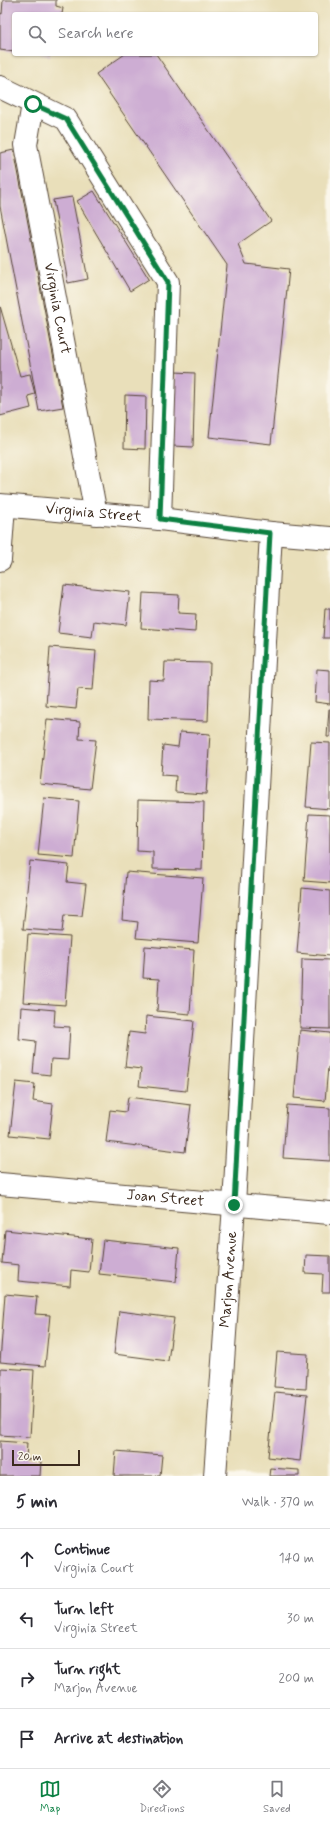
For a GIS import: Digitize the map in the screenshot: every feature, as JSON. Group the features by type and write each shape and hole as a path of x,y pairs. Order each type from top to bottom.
{"street":[{"path":"0,87 66,119 168,282 160,519"},
{"name":"Virginia Court","path":"33,104 26,145 96,514"},
{"path":"0,560 2,505"},
{"name":"Virginia Street","path":"2,505 160,519 270,533 330,538"},
{"name":"Marjon Avenue","path":"215,1476 234,1205 270,533"},
{"name":"Joan Street","path":"0,1184 330,1213"}],"building":[{"path":"3,0 56,0 56,6 63,8 62,12 12,12 12,52 0,50 0,13 2,14"},
{"path":"122,56 157,56 271,221 238,244 246,264 289,269 271,444 209,437 227,265 96,74"},
{"path":"14,150 63,407 39,411 0,206 0,153"},
{"path":"94,191 149,279 130,291 77,201"},
{"path":"72,197 88,279 68,283 53,200"},
{"path":"0,306 20,376 30,374 35,394 28,396 31,408 0,416"},
{"path":"175,372 195,373 193,447 173,446"},
{"path":"125,395 146,396 145,449 124,448"},
{"path":"64,585 130,592 126,625 94,621 92,637 58,633"},
{"path":"143,593 179,595 178,613 196,614 195,632 141,628"},
{"path":"325,609 330,609 330,638 323,638"},
{"path":"50,647 96,651 93,690 78,689 76,709 46,706"},
{"path":"165,662 210,663 208,721 148,719 149,680 164,681"},
{"path":"317,669 330,670 330,704 315,702"},
{"path":"329,709 330,737 327,737"},
{"path":"47,719 80,722 79,739 96,740 90,789 40,784"},
{"path":"180,732 210,734 206,794 175,792 176,776 161,775 163,745 178,747"},
{"path":"311,742 330,743 330,809 306,807"},
{"path":"44,798 79,801 74,858 38,855"},
{"path":"138,800 204,802 202,870 153,869 153,852 137,851"},
{"path":"309,814 330,815 330,883 304,881"},
{"path":"30,861 69,865 67,882 86,884 82,916 64,915 62,932 23,929"},
{"path":"126,872 203,878 198,943 136,938 138,922 122,920"},
{"path":"302,888 330,891 330,956 297,953"},
{"path":"28,934 70,937 65,1005 23,1002"},
{"path":"145,946 194,950 190,1014 157,1011 159,979 143,978"},
{"path":"302,959 330,960 330,1029 300,1028"},
{"path":"21,1007 55,1010 54,1026 70,1027 68,1060 51,1059 50,1075 33,1073 36,1041 19,1039"},
{"path":"146,1016 194,1021 186,1091 139,1086 141,1069 125,1067 129,1032 145,1034"},
{"path":"300,1030 330,1033 330,1067 328,1067 325,1101 294,1098"},
{"path":"16,1082 35,1084 33,1101 53,1104 49,1139 10,1135"},
{"path":"128,1097 191,1105 185,1152 106,1142 110,1110 126,1112"},
{"path":"287,1105 330,1108 330,1161 283,1158"},
{"path":"5,1230 92,1239 89,1272 71,1270 70,1286 18,1281 19,1265 2,1263"},
{"path":"103,1240 179,1248 176,1282 99,1274"},
{"path":"306,1255 330,1256 330,1292 322,1292 323,1274 305,1273"},
{"path":"5,1294 37,1297 35,1314 50,1315 45,1366 0,1362"},
{"path":"119,1311 174,1318 168,1361 114,1354"},
{"path":"277,1352 308,1354 306,1389 274,1387"},
{"path":"1,1368 34,1370 30,1437 0,1435"},
{"path":"275,1392 307,1395 300,1461 268,1457"},
{"path":"0,1441 27,1443 26,1459 41,1461 40,1476 0,1476"},
{"path":"116,1451 162,1455 160,1476 114,1476"},
{"path":"270,1468 299,1470 299,1476 269,1476"}],"route":[{"path":"33,104 66,119 168,282 160,519 270,533 234,1205"}]}
